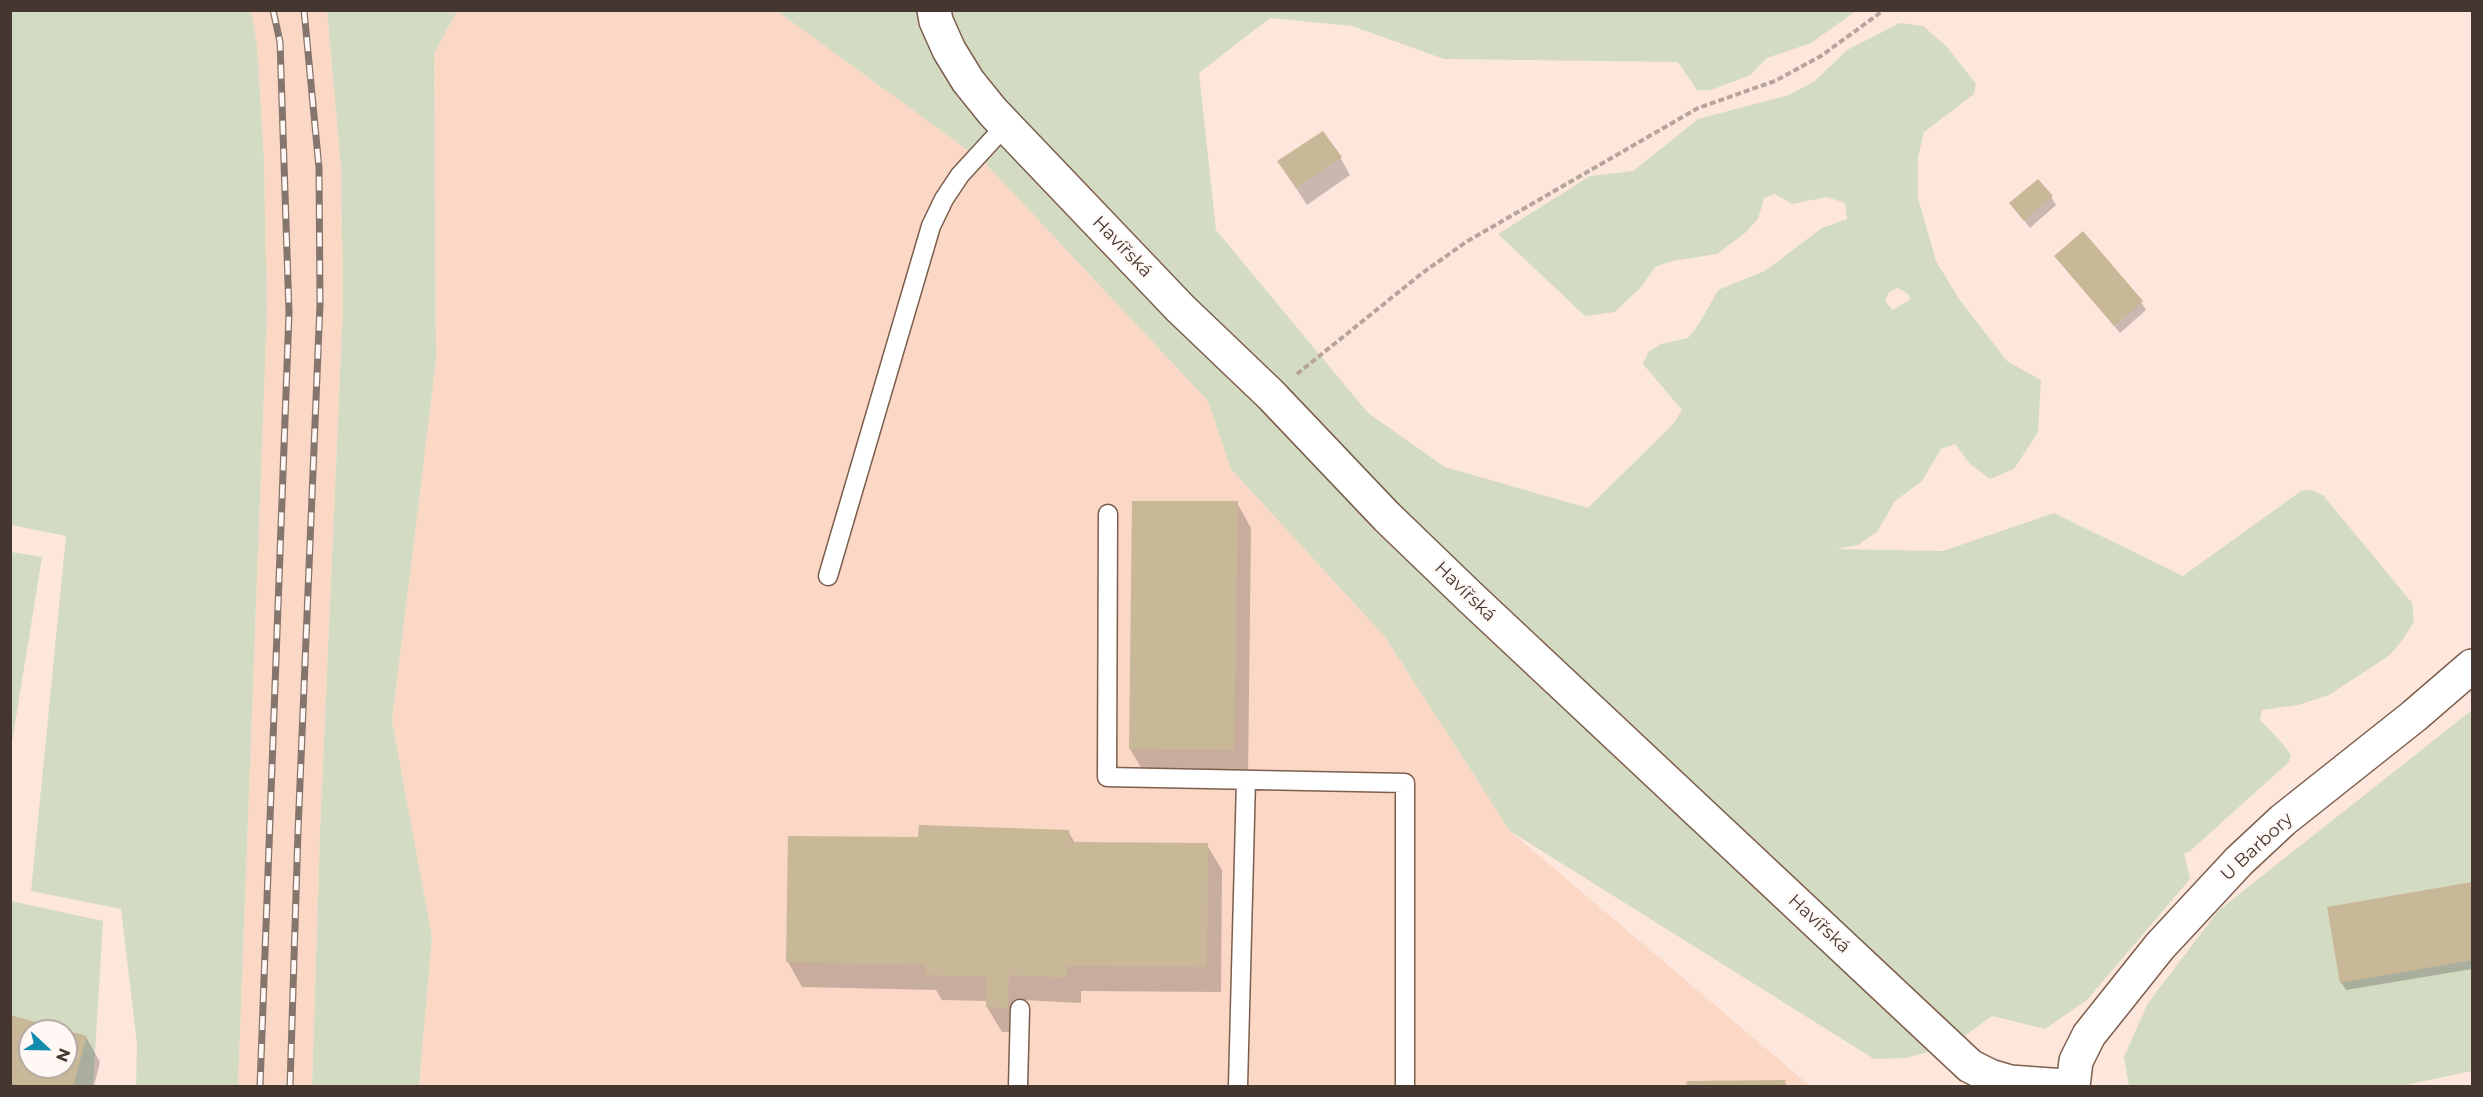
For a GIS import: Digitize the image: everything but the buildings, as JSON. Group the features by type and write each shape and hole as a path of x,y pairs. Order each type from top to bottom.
{"street":[{"name":"Havířská","path":"934,10 936,21 949,50 968,81 1005,126 1180,308 1271,395 1387,517 1470,597 1957,1055 1970,1066 1990,1076 2010,1082 2071,1078"},
{"name":"U Barbory","path":"2071,1078 2089,1035 2115,1000 2160,946 2239,861 2283,820 2414,716 2472,666"}],"lane":[{"path":"828,576 931,226 960,175 1005,126"},
{"path":"1108,514 1107,777 1405,783 1406,1086"},
{"path":"1238,1086 1246,780"},
{"path":"1018,1086 1020,1009"}],"path":[{"path":"1271,395 1421,274 1466,242 1698,108 1775,81 1821,56 1884,10"}],"shaded area":[{"path":"251,11 327,11 341,167 343,305 320,832 312,1086 238,1086 267,312 264,160 257,44"},
{"path":"457,11 777,11 984,162 1208,401 1231,469 1385,637 1510,831 1810,1086 419,1086 432,937 392,721 436,361 434,54"}],"green space":[{"path":"10,11 251,11 257,44 264,160 267,312 238,1086 136,1086 137,1044 121,909 31,891 66,536 11,525"},
{"path":"327,11 457,11 434,54 436,361 392,721 432,937 419,1086 312,1086 320,832 343,305 341,167"},
{"path":"777,11 1856,11 1811,43 1767,58 1750,75 1711,90 1697,90 1678,62 1444,59 1352,26 1270,18 1199,73 1216,230 1368,413 1445,467 1588,508 1673,424 1682,410 1643,364 1648,352 1661,344 1688,338 1699,324 1718,290 1765,271 1822,228 1847,219 1845,203 1827,197 1792,204 1775,194 1764,198 1758,219 1745,233 1717,254 1672,261 1655,267 1642,286 1615,312 1585,316 1498,234 1590,176 1633,171 1698,119 1789,95 1815,81 1847,50 1900,23 1923,26 1947,47 1976,84 1974,94 1924,132 1918,157 1918,198 1936,261 1959,299 2007,361 2041,380 2038,432 2014,469 1990,479 1970,464 1955,444 1941,449 1922,481 1895,501 1877,532 1858,545 1836,549 1943,551 2054,513 2183,576 2301,491 2311,490 2323,495 2412,603 2414,621 2390,655 2329,695 2298,705 2262,710 2260,720 2291,755 2289,762 2189,852 2184,853 2190,879 2087,1000 2045,1029 1992,1016 1951,1046 1906,1058 1874,1059 1510,831 1385,637 1231,469 1208,401 984,162","holes":["1898,288 1907,293 1911,299 1893,310 1885,301 1889,292"]},
{"path":"10,552 42,557 11,749"},
{"path":"2472,710 2472,1071 2401,1086 2129,1086 2124,1057 2148,1003 2219,910"},
{"path":"11,901 103,921 93,1086 11,1086"}],"railway":[{"path":"260,1086 289,313 280,42 273,10"},
{"path":"290,1086 320,304 319,168 304,10"}]}
